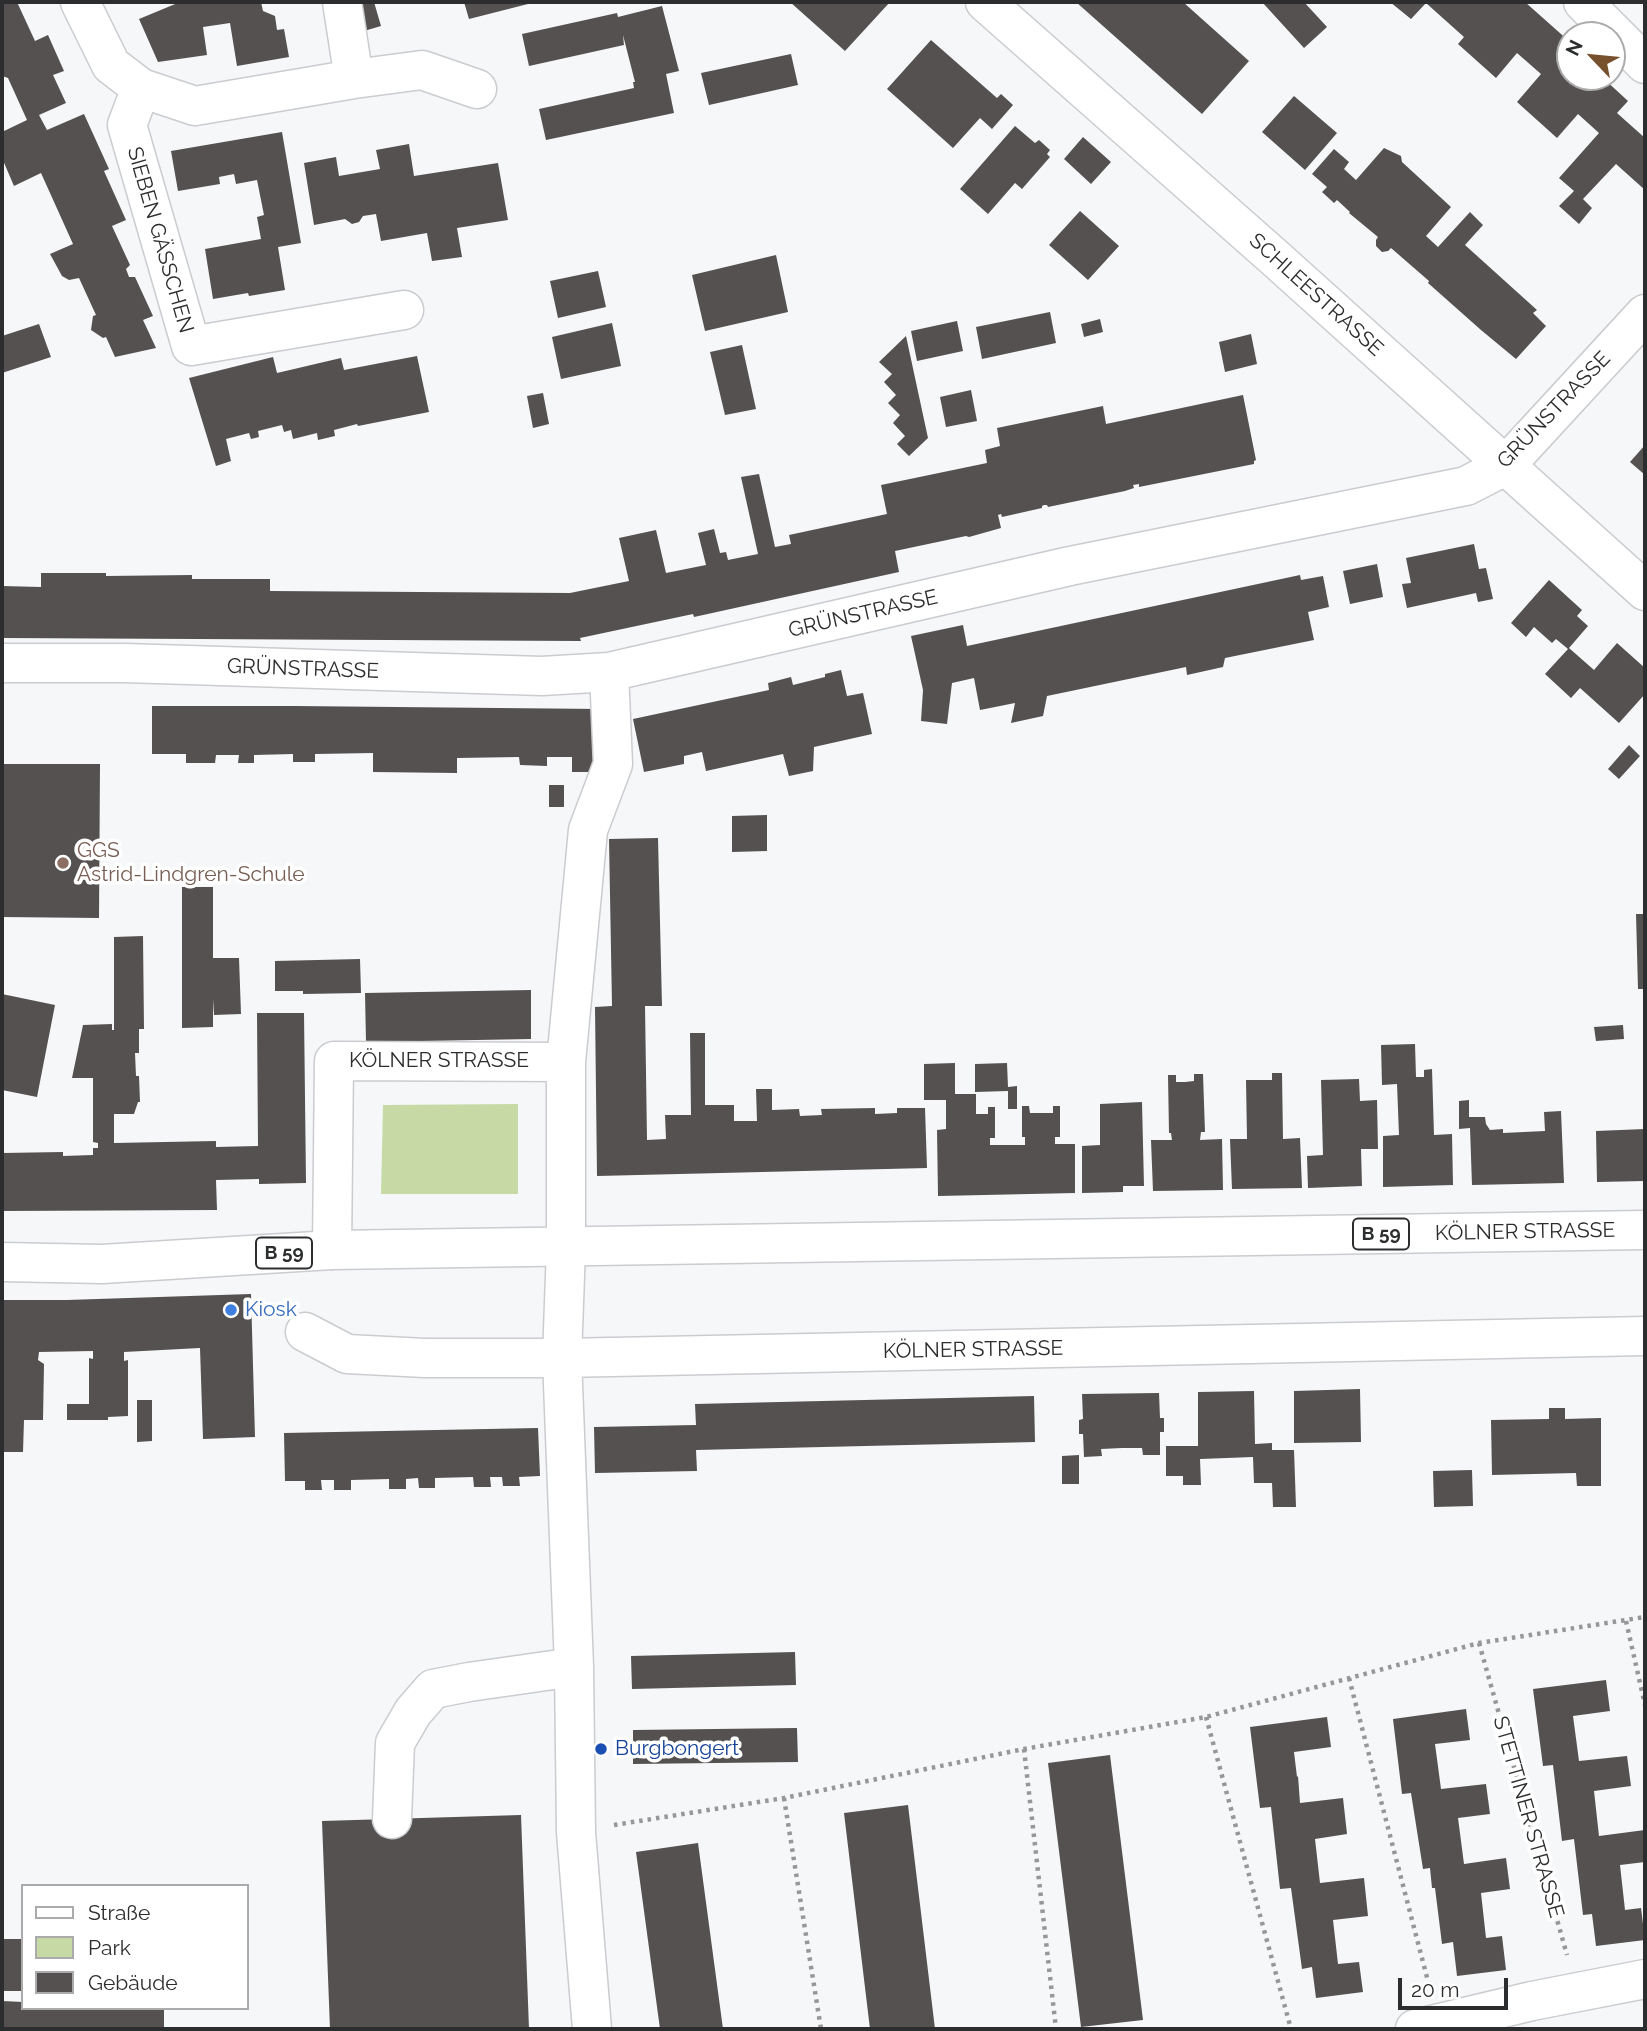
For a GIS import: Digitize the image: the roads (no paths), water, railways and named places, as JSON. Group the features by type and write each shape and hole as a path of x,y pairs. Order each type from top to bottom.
{"street":[{"path":"80,2 111,65 141,88 195,106 422,70 477,89"},
{"path":"342,2 354,79"},
{"name":"SCHLEESTRASSE","path":"985,2 1645,591"},
{"path":"1583,2 1645,64"},
{"name":"SIEBEN GÄSSCHEN","path":"141,88 127,125 191,346 404,310"},
{"name":"GRÜNSTRASSE","path":"2,663 138,663 542,676 609,672 1070,566 1466,486 1506,466 1645,314"},
{"path":"592,2029 576,1832 574,1667 562,1358 566,1248 566,1062 588,830 613,764 609,672"},
{"name":"KÖLNER STRASSE","path":"332,1250 334,1061 566,1062"},
{"name":"KÖLNER STRASSE","path":"2,1262 102,1264 332,1250 1645,1230"},
{"name":"KÖLNER STRASSE","path":"305,1332 347,1354 425,1358 562,1358 1645,1336"},
{"path":"392,1819 395,1743 413,1712 433,1689 574,1667"},
{"path":"1427,2026 1533,2015 1578,1992 1645,1979"}],"place":[{"name":"GGS Astrid-Lindgren-Schule","path":"63,863"},
{"name":"Kiosk","path":"231,1310"},
{"name":"Burgbongert","path":"601,1749"}]}
